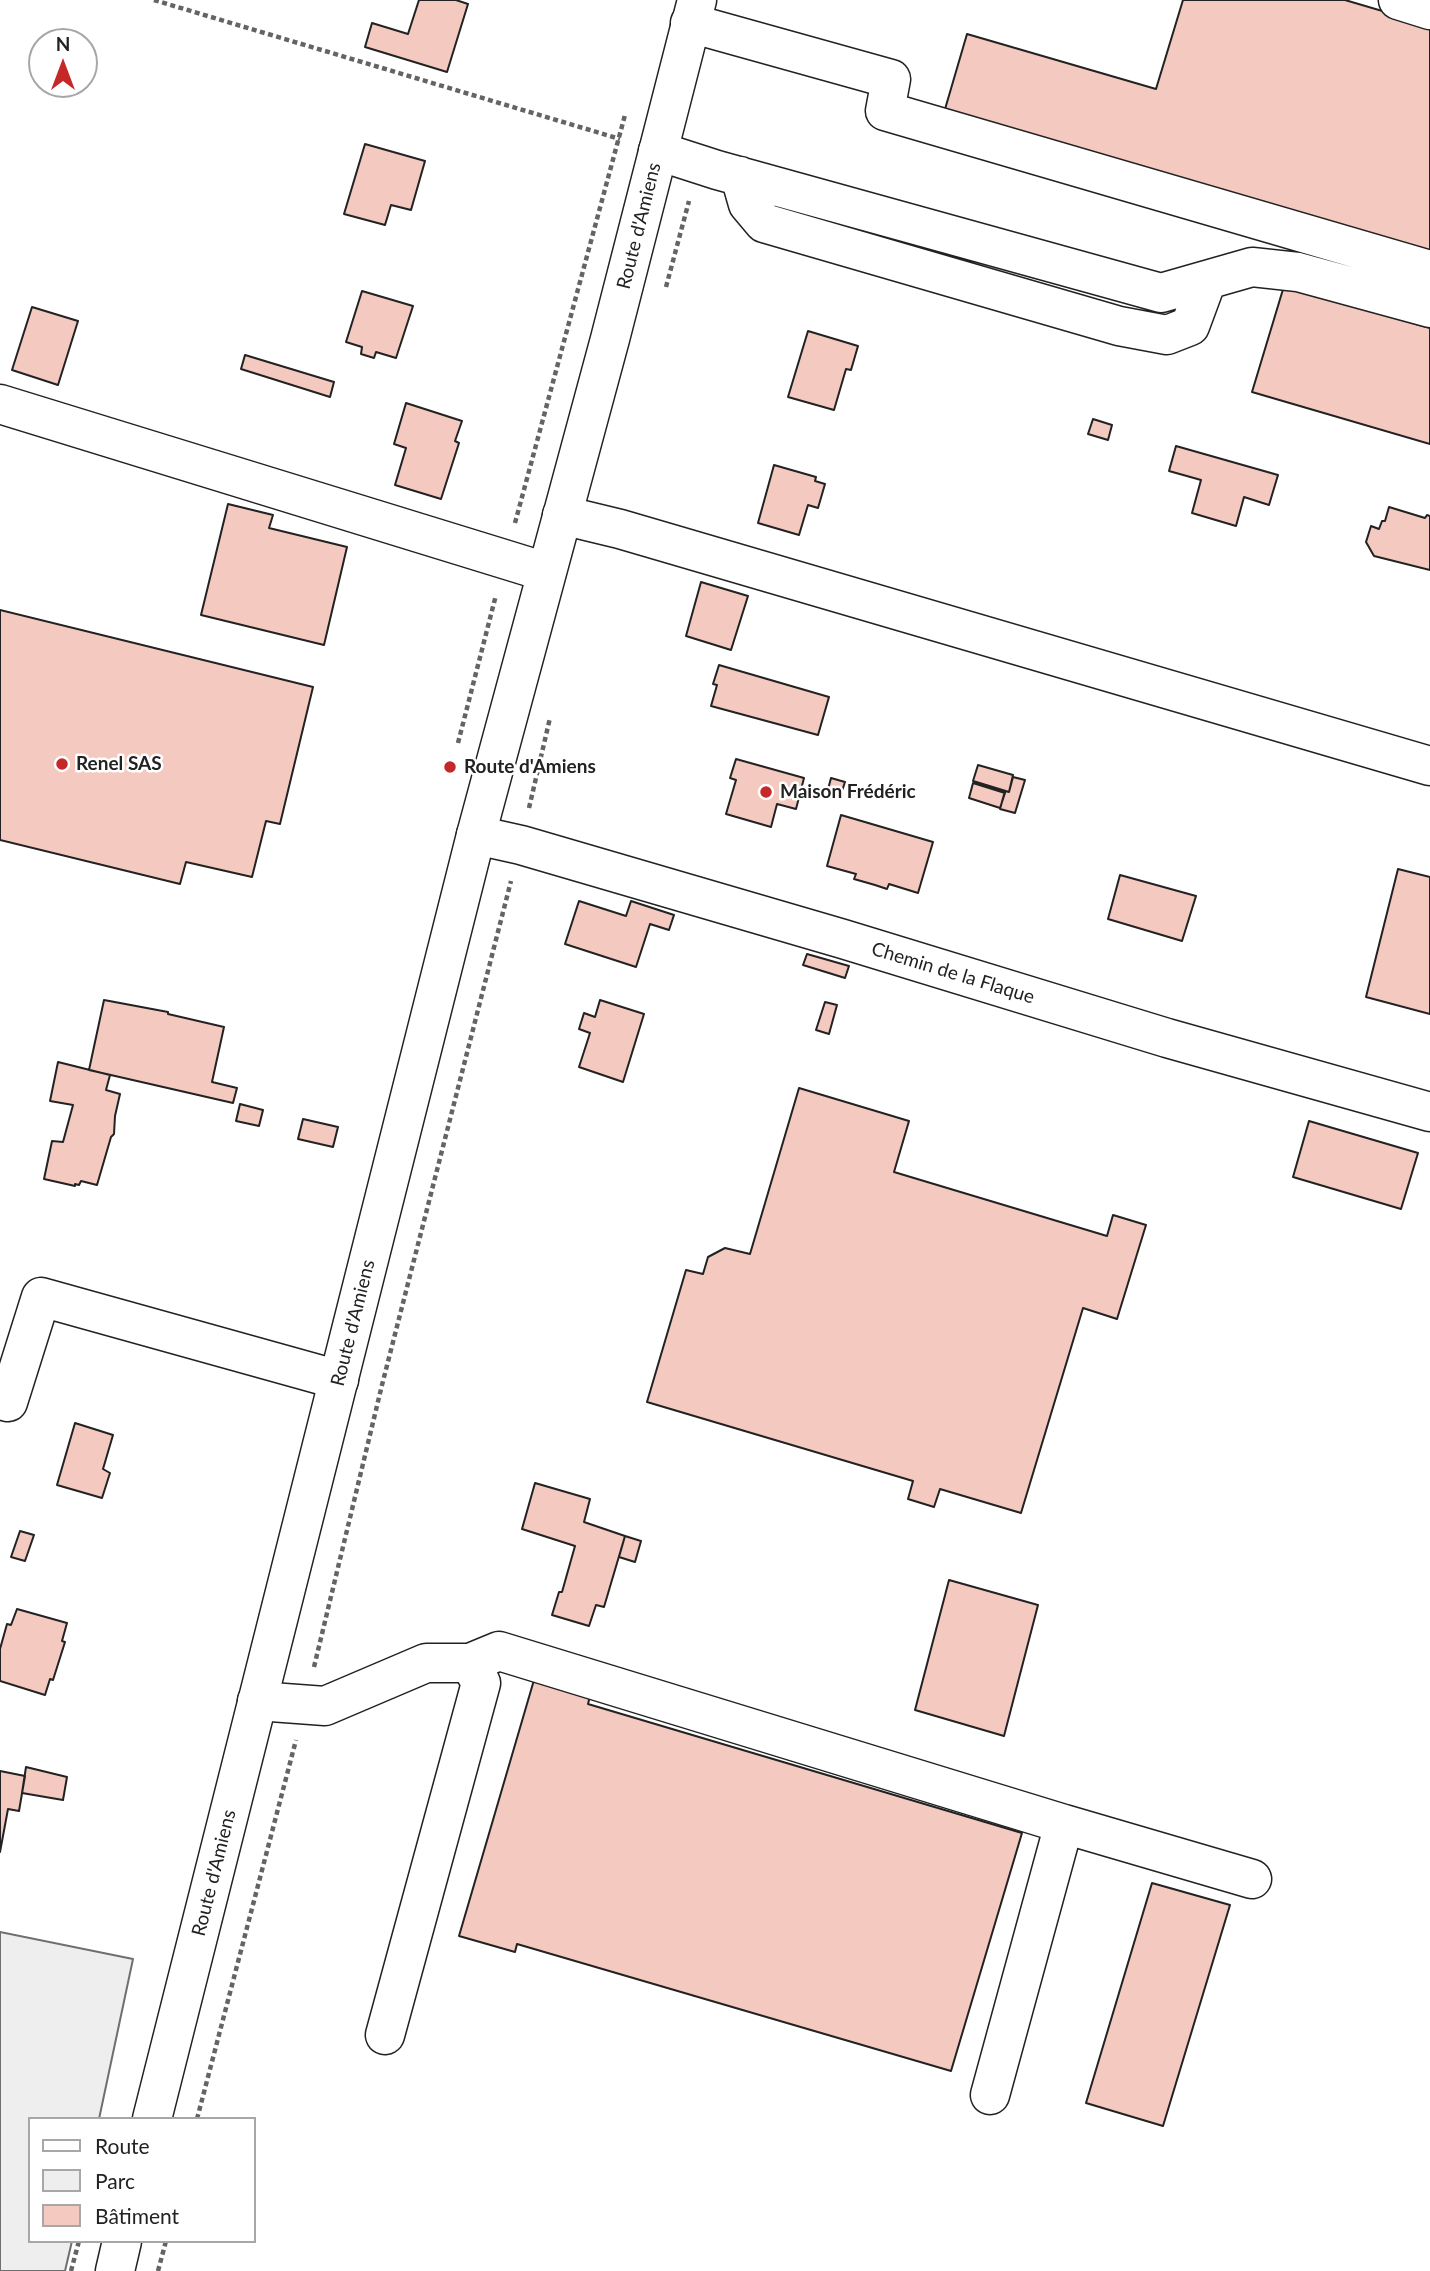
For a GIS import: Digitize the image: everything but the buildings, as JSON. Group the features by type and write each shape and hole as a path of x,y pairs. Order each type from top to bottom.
{"main road":[{"path":"1398,0 1430,10"},
{"name":"Route d'Amiens","path":"153,2117 477,835 694,12"},
{"path":"694,12 891,79 885,111 1430,270"},
{"path":"658,151 740,176 748,204 764,223 1119,327 1167,335 1190,327 1207,280 1252,267 1298,272 1430,307"},
{"path":"0,404 546,572"},
{"path":"562,515 620,529 1430,766"},
{"name":"Chemin de la Flaque","path":"477,835 521,845 843,939 1167,1038 1430,1112"},
{"path":"0,1400 8,1402 41,1297 338,1380"},
{"path":"257,1701 325,1706 426,1663 470,1663 499,1651 1252,1879"},
{"path":"385,2035 481,1683 470,1663"},
{"path":"990,2095 1064,1824"},
{"path":"115,2271 122,2243"}],"path":[{"path":"154,0 658,151"},
{"path":"663,296 698,164"},
{"path":"198,2117 306,1704 385,1371 521,845 551,715"},
{"path":"71,2271 78,2243"},
{"path":"158,2271 165,2243"}],"green space":[{"path":"0,1932 133,1959 99,2117 28,2117 28,2243 72,2243 65,2271 0,2271"}],"place":[{"name":"Renel SAS","path":"62,764"},
{"name":"Route d'Amiens","path":"450,767"},
{"name":"Maison Frédéric","path":"766,792"}]}
